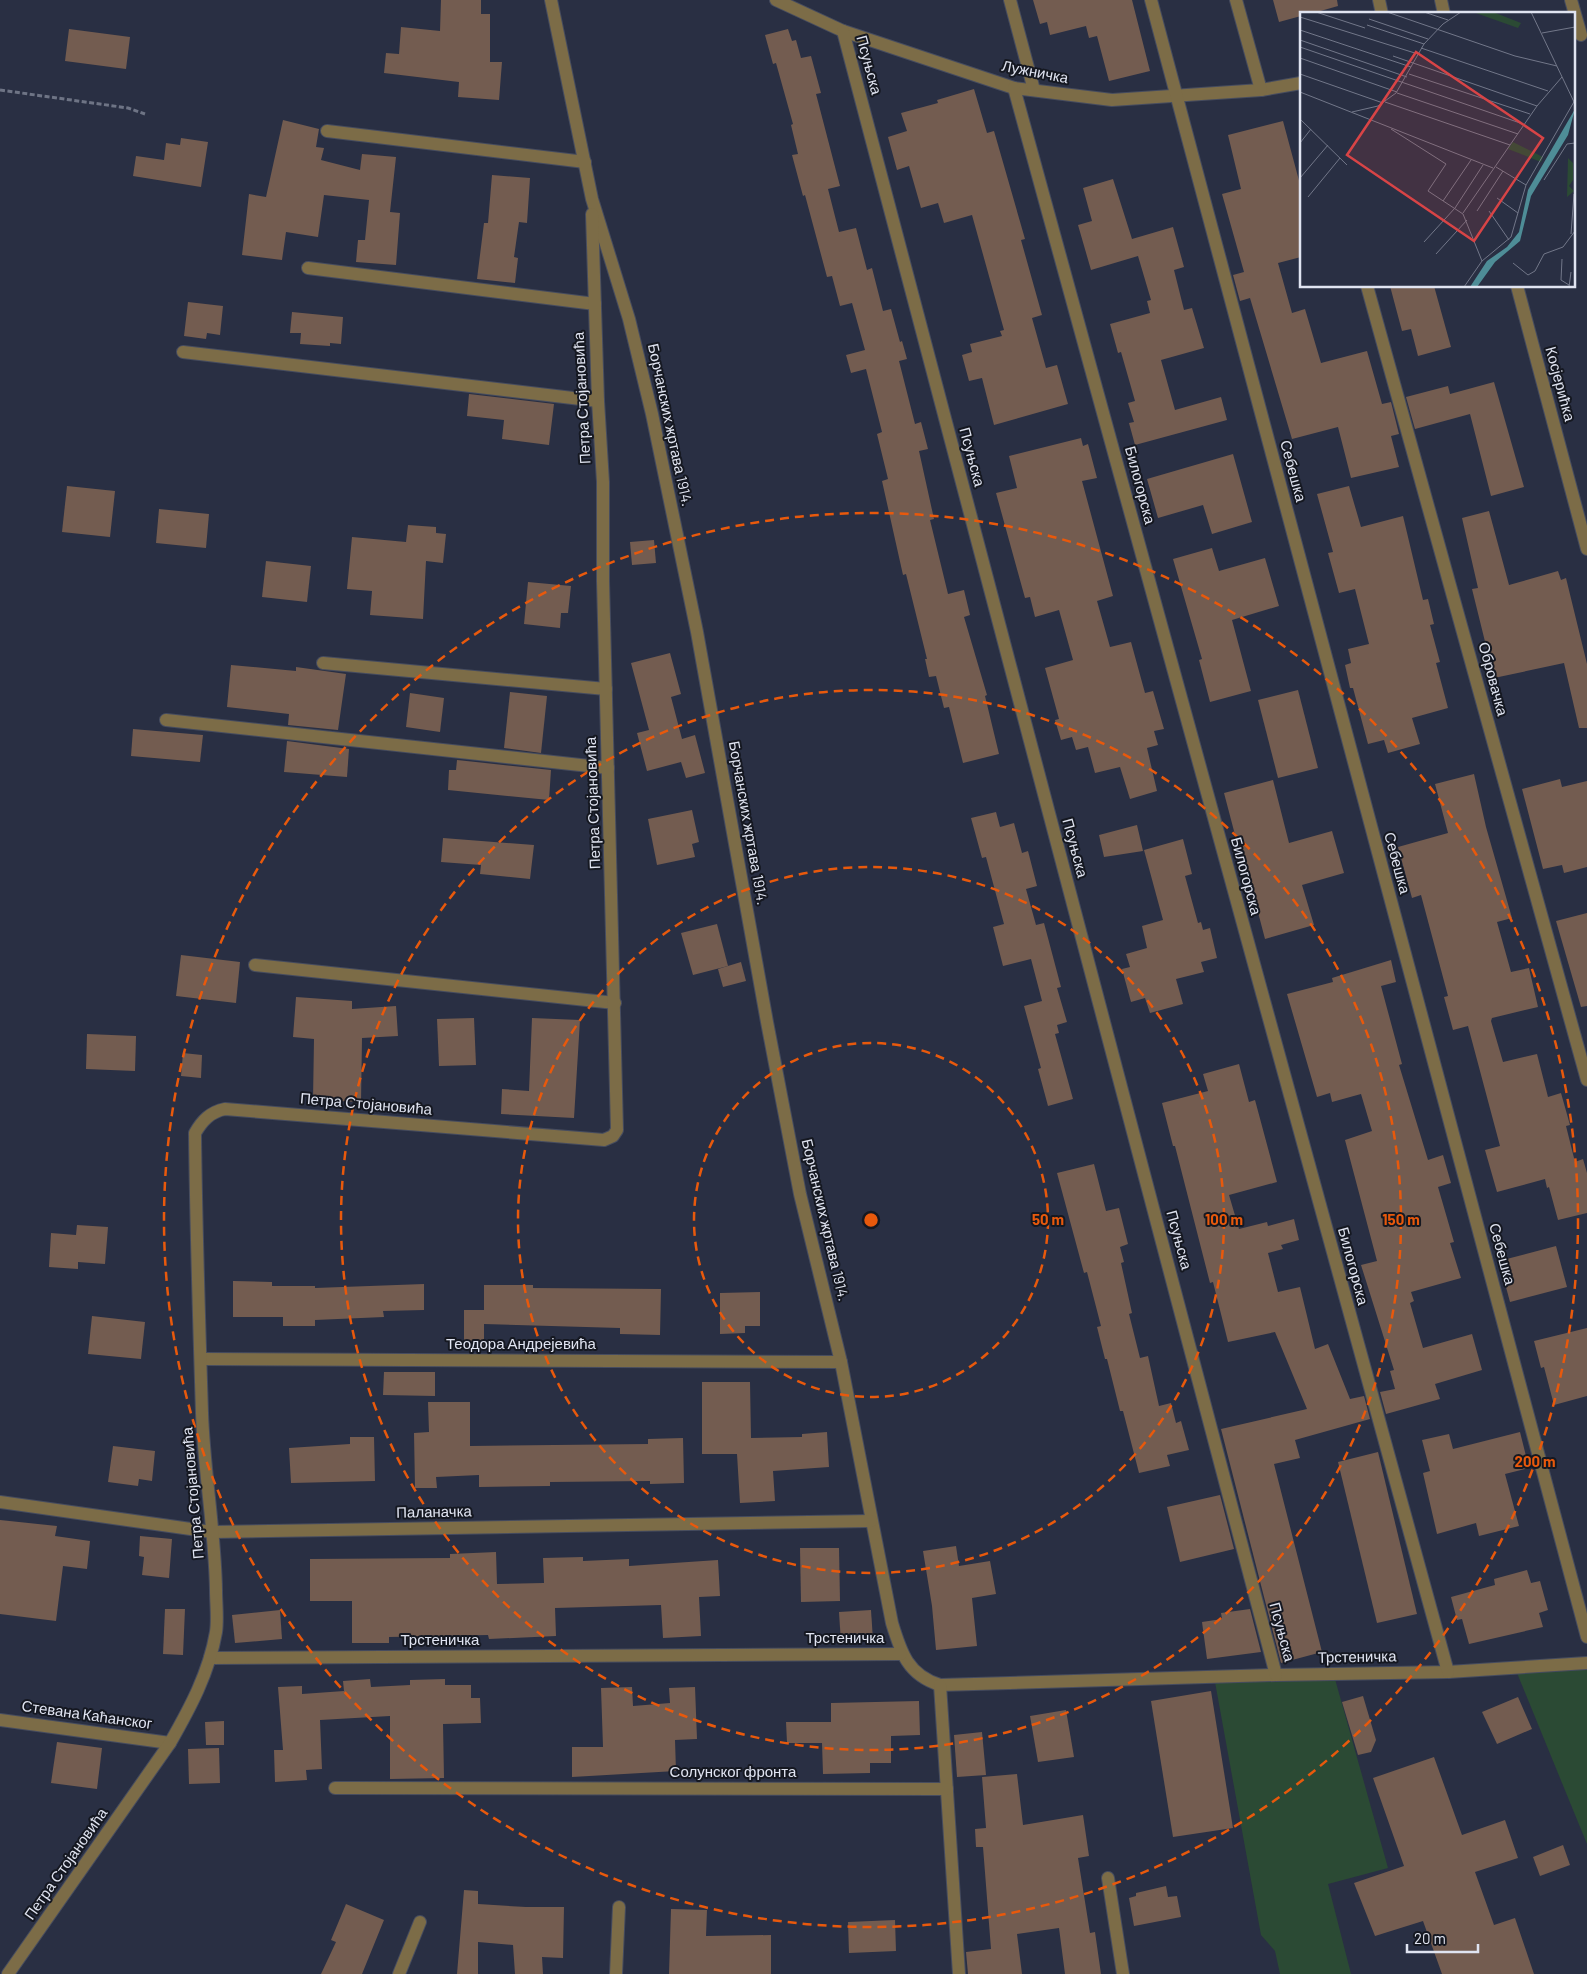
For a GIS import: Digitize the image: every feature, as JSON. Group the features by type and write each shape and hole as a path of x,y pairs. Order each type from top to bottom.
{"street":[{"name":"Борчанских жртава 1914.","path":"551,0 592,199 629,319 652,414 697,632 766,1022 800,1194 841,1362 871,1521 892,1623 901,1654"},
{"name":"Лужничка","path":"776,0 843,31 1014,88 1112,100 1261,90 1300,83"},
{"path":"804,0 807,14"},
{"path":"1010,0 1034,90"},
{"name":"Себешка","path":"1151,0 1587,1637"},
{"path":"1236,0 1261,90"},
{"path":"1571,0 1580,35"},
{"name":"Псуњска","path":"843,31 1276,1674"},
{"name":"Билогорска","path":"1014,88 1448,1672"},
{"path":"327,131 585,162"},
{"name":"Петра Стојановића","path":"8,1974 170,1743 191,1706 210,1658 216,1630 212,1532 202,1414 202,1359 197,1278 195,1133 208,1117 215,1112 225,1109 604,1140 613,1136 617,1130 602,482 592,199"},
{"path":"308,268 595,304"},
{"name":"Обровачка","path":"1368,288 1587,1080"},
{"name":"Косјерићка","path":"1518,288 1587,549"},
{"path":"183,352 598,401"},
{"path":"323,663 606,689"},
{"path":"166,720 608,768"},
{"path":"255,965 615,1003"},
{"name":"Теодора Андрејевића","path":"202,1359 841,1362"},
{"name":"Паланачка","path":"0,1502 212,1532 871,1521"},
{"name":"Трстеничка","path":"210,1658 901,1654 908,1666 918,1675 928,1682 940,1685 1276,1674 1448,1672 1587,1663"},
{"path":"940,1685 959,1974"},
{"name":"Стевана Каћанског","path":"0,1720 170,1743"},
{"name":"Солунског фронта","path":"335,1788 947,1790"},
{"path":"1108,1878 1123,1974"},
{"path":"616,1974 619,1907"},
{"path":"400,1974 420,1922"}],"path":[{"path":"0,90 128,108 145,114"}],"green space":[{"path":"1587,1669 1587,1844 1517,1673"},
{"path":"1335,1679 1388,1868 1328,1884 1351,1974 1280,1974 1275,1951 1261,1935 1215,1682"}],"building":[{"path":"441,0 481,0 481,14 490,14 490,62 502,62 499,100 458,97 459,82 384,73 386,53 399,54 401,27 440,31"},
{"path":"1033,0 1132,0 1150,71 1109,81 1097,36 1089,38 1086,26 1050,35 1047,22 1040,24"},
{"path":"1273,0 1337,0 1338,6 1317,12 1300,12 1300,16 1279,22"},
{"path":"69,29 130,37 126,69 65,61"},
{"path":"788,29 792,41 796,40 801,58 811,56 821,93 816,94 840,186 828,189 839,232 856,228 867,270 872,268 883,311 891,309 900,342 902,341 907,359 899,361 915,424 921,422 928,449 919,451 934,519 930,520 948,594 964,590 970,615 964,617 987,695 985,696 999,754 963,763 949,707 944,708 936,676 929,677 925,659 927,659 906,574 903,575 882,481 888,479 877,434 882,432 866,369 851,373 846,355 865,350 852,303 840,306 832,276 827,277 792,155 798,154 791,125 793,124 776,63 773,64 765,35"},
{"path":"974,89 987,133 994,131 1025,239 1021,240 1042,315 1032,318 1046,368 1057,365 1068,404 994,425 982,378 969,381 962,355 972,352 970,344 1002,336 1000,331 1004,330 972,215 944,223 938,203 921,208 909,166 897,170 888,137 907,131 901,113 938,103 937,100"},
{"path":"283,120 319,129 316,147 324,148 321,160 360,170 362,154 396,157 390,212 400,213 396,265 356,262 358,240 365,240 369,200 324,195 318,237 286,232 282,260 242,255 249,194 266,197"},
{"path":"1283,121 1300,184 1300,257 1278,263 1292,313 1305,309 1321,363 1367,351 1382,404 1391,402 1399,434 1391,436 1399,467 1351,478 1338,427 1292,439 1250,298 1240,301 1233,275 1244,272 1222,194 1241,189 1228,135"},
{"path":"181,138 208,142 201,187 133,176 136,156 164,160 166,143 180,145"},
{"path":"492,175 530,178 527,223 519,222 514,257 518,258 515,283 477,279 484,223 488,223"},
{"path":"1113,179 1132,239 1173,227 1184,267 1174,270 1184,310 1192,308 1204,348 1161,360 1175,410 1221,397 1227,420 1135,445 1129,423 1134,422 1128,403 1135,401 1121,352 1118,353 1110,324 1150,313 1147,301 1151,300 1138,256 1091,270 1078,225 1092,221 1083,188"},
{"path":"1391,288 1435,288 1451,347 1418,356 1411,329 1402,331"},
{"path":"188,302 223,306 220,335 207,333 206,339 184,336"},
{"path":"292,312 343,317 341,344 330,343 330,346 300,344 301,333 290,333"},
{"path":"1494,382 1524,487 1491,496 1470,414 1415,429 1406,397 1448,386 1450,394"},
{"path":"469,394 554,404 549,445 502,439 504,420 467,416"},
{"path":"1081,438 1083,446 1088,444 1097,478 1082,481 1113,596 1097,601 1110,647 1131,642 1145,693 1153,691 1164,729 1154,731 1158,745 1147,748 1157,791 1130,799 1120,767 1095,773 1088,747 1076,750 1072,737 1061,740 1055,720 1059,719 1045,668 1073,660 1059,610 1035,617 1030,597 1025,598 996,493 1017,488 1009,456"},
{"path":"1233,454 1252,522 1212,534 1203,505 1158,518 1147,479"},
{"path":"67,486 115,491 110,537 62,532"},
{"path":"1349,486 1361,527 1403,516 1423,600 1428,599 1434,624 1430,625 1440,662 1436,663 1448,708 1412,718 1420,744 1388,753 1384,740 1368,744 1353,688 1350,688 1345,665 1351,663 1348,649 1369,644 1355,589 1339,593 1328,553 1333,552 1317,494"},
{"path":"159,509 209,514 206,548 156,543"},
{"path":"1489,511 1509,585 1558,571 1561,580 1566,578 1587,664 1587,728 1579,728 1564,663 1494,678 1472,589 1478,588 1462,518"},
{"path":"408,525 436,527 436,533 446,534 443,563 426,561 423,619 370,615 372,591 347,589 352,537 406,542"},
{"path":"654,540 656,563 632,565 630,542"},
{"path":"1212,548 1219,571 1265,558 1279,606 1232,620 1251,691 1210,702 1199,660 1202,659 1173,559"},
{"path":"266,561 311,566 307,602 262,597"},
{"path":"528,582 571,586 568,613 561,613 560,628 524,624"},
{"path":"670,653 681,694 671,697 682,739 695,735 705,773 686,778 681,762 647,771 637,733 649,730 631,663"},
{"path":"231,665 296,671 296,667 346,674 338,730 288,725 289,714 227,707"},
{"path":"1298,690 1318,768 1278,778 1258,700"},
{"path":"510,692 547,696 541,753 504,748"},
{"path":"410,693 444,698 440,732 406,727"},
{"path":"133,729 203,735 200,762 131,756"},
{"path":"287,741 349,749 347,777 284,772"},
{"path":"457,760 551,770 549,800 448,790 449,770 456,770"},
{"path":"1474,774 1486,827 1512,918 1497,922 1511,972 1529,968 1538,1007 1492,1018 1491,1021 1503,1062 1537,1054 1548,1097 1561,1093 1570,1125 1566,1126 1575,1162 1583,1159 1587,1173 1587,1213 1558,1220 1545,1179 1497,1192 1485,1150 1500,1146 1468,1026 1453,1030 1444,997 1448,996 1421,895 1412,898 1398,847 1448,833 1435,784"},
{"path":"1560,779 1562,787 1587,781 1587,867 1564,873 1562,865 1543,869 1522,789"},
{"path":"1273,780 1289,843 1332,831 1344,873 1302,885 1314,925 1265,939 1254,897 1256,897 1241,849 1239,850 1224,793"},
{"path":"692,810 699,842 692,844 695,857 657,865 648,819"},
{"path":"996,812 1000,827 1014,823 1022,853 1028,851 1037,886 1026,889 1036,925 1044,923 1061,987 1057,988 1067,1022 1057,1025 1059,1033 1055,1034 1073,1099 1048,1106 1038,1069 1041,1068 1024,1006 1042,1001 1031,959 1003,966 993,927 1004,924 986,857 982,858 971,818"},
{"path":"1137,825 1143,851 1104,857 1099,835"},
{"path":"443,838 534,845 530,879 480,874 481,865 441,862"},
{"path":"1183,839 1192,874 1185,876 1198,923 1201,922 1203,930 1210,928 1217,958 1201,962 1204,972 1176,979 1183,1004 1150,1013 1145,998 1131,1002 1122,969 1130,967 1126,954 1147,948 1142,926 1163,920 1144,850"},
{"path":"1587,913 1587,1006 1581,1007 1556,921"},
{"path":"717,924 728,966 693,975 681,933"},
{"path":"181,955 240,962 236,1003 176,996"},
{"path":"1391,960 1396,982 1381,986 1402,1064 1399,1065 1428,1160 1443,1155 1451,1183 1438,1187 1454,1242 1450,1243 1461,1278 1411,1292 1414,1301 1410,1303 1423,1348 1472,1334 1482,1370 1435,1384 1440,1399 1386,1414 1380,1392 1395,1389 1390,1371 1394,1370 1361,1265 1377,1261 1345,1140 1372,1131 1361,1094 1332,1102 1330,1093 1317,1097 1287,994 1333,982 1332,978"},
{"path":"741,962 746,981 723,987 718,969"},
{"path":"296,997 352,1001 352,1009 396,1006 398,1036 362,1038 361,1102 313,1100 314,1039 293,1037"},
{"path":"474,1018 476,1065 439,1066 437,1019"},
{"path":"532,1018 580,1020 574,1118 501,1114 502,1089 529,1091"},
{"path":"87,1034 136,1036 135,1071 86,1069"},
{"path":"183,1053 202,1055 201,1078 181,1076"},
{"path":"1239,1064 1249,1102 1255,1100 1277,1182 1229,1195 1239,1229 1267,1222 1268,1226 1294,1219 1299,1240 1281,1245 1283,1249 1268,1253 1278,1292 1300,1287 1315,1349 1328,1344 1350,1399 1364,1396 1370,1419 1295,1440 1300,1458 1274,1464 1322,1652 1281,1663 1221,1429 1307,1409 1275,1332 1228,1342 1213,1282 1210,1283 1162,1103 1208,1091 1203,1074"},
{"path":"1094,1164 1106,1211 1119,1208 1128,1244 1120,1247 1124,1262 1121,1263 1132,1313 1129,1314 1140,1358 1148,1356 1159,1406 1171,1403 1176,1423 1181,1421 1189,1450 1167,1455 1170,1466 1139,1473 1123,1411 1120,1411 1107,1359 1105,1359 1097,1327 1101,1326 1087,1272 1084,1273 1057,1173"},
{"path":"77,1225 108,1227 105,1264 78,1262 78,1269 49,1267 51,1233 76,1235"},
{"path":"1556,1246 1567,1287 1510,1302 1499,1261"},
{"path":"233,1281 272,1282 272,1286 315,1286 315,1288 424,1284 424,1310 383,1311 384,1317 315,1320 315,1326 283,1326 283,1317 233,1317"},
{"path":"484,1285 533,1285 533,1288 661,1289 660,1335 620,1334 620,1328 484,1324 484,1346 464,1346 464,1310 484,1310"},
{"path":"760,1292 760,1326 745,1326 745,1333 720,1334 720,1293"},
{"path":"92,1316 145,1322 141,1359 88,1354"},
{"path":"1587,1328 1587,1396 1554,1405 1544,1367 1541,1368 1534,1341"},
{"path":"384,1372 435,1372 435,1396 383,1395"},
{"path":"702,1382 750,1382 751,1438 802,1437 802,1434 827,1432 829,1467 773,1471 775,1501 740,1503 737,1454 702,1454"},
{"path":"428,1402 470,1402 470,1446 648,1444 648,1439 683,1438 684,1483 650,1484 650,1481 550,1482 550,1486 479,1487 479,1475 436,1477 437,1488 415,1488 414,1433 429,1432"},
{"path":"1520,1432 1529,1468 1505,1474 1519,1526 1479,1536 1476,1523 1437,1534 1423,1473 1430,1471 1422,1440 1449,1434 1453,1449"},
{"path":"350,1437 374,1437 375,1481 291,1483 289,1448 350,1444"},
{"path":"113,1446 155,1451 152,1481 139,1479 138,1486 108,1482"},
{"path":"1378,1452 1417,1614 1377,1623 1338,1462"},
{"path":"1220,1495 1234,1549 1180,1562 1167,1507"},
{"path":"0,1520 57,1526 55,1536 90,1541 87,1569 63,1566 56,1621 0,1614"},
{"path":"140,1536 172,1539 169,1578 142,1575 144,1557 139,1556"},
{"path":"956,1546 959,1566 990,1561 996,1594 972,1598 977,1646 936,1650 932,1606 923,1551"},
{"path":"800,1548 839,1548 840,1601 801,1602"},
{"path":"496,1552 497,1584 544,1583 543,1558 583,1557 583,1561 629,1559 629,1566 718,1560 720,1596 699,1597 701,1636 663,1638 661,1605 555,1608 556,1636 489,1639 488,1635 389,1637 389,1643 352,1643 352,1601 310,1601 310,1559 450,1558 450,1554"},
{"path":"1527,1570 1531,1583 1540,1581 1548,1610 1539,1613 1543,1627 1469,1644 1462,1619 1457,1620 1451,1597 1495,1585 1494,1579"},
{"path":"165,1609 185,1609 183,1655 163,1654"},
{"path":"1250,1609 1261,1652 1207,1659 1202,1622 1222,1619 1221,1613"},
{"path":"280,1610 282,1639 235,1643 232,1615"},
{"path":"871,1610 873,1640 841,1643 839,1612"},
{"path":"370,1679 371,1687 410,1685 410,1680 445,1679 445,1685 471,1685 471,1698 480,1698 481,1723 443,1724 444,1778 390,1779 390,1716 320,1720 322,1769 306,1770 307,1780 275,1782 274,1750 283,1750 278,1687 302,1686 302,1694 344,1691 343,1681"},
{"path":"632,1687 633,1706 670,1703 669,1688 695,1687 697,1739 675,1740 676,1771 572,1777 572,1747 603,1747 601,1688"},
{"path":"1211,1691 1233,1828 1173,1837 1151,1701"},
{"path":"1363,1696 1376,1740 1371,1752 1358,1755 1342,1702"},
{"path":"1518,1697 1532,1729 1497,1744 1482,1712"},
{"path":"919,1701 920,1735 891,1736 891,1763 870,1763 870,1773 823,1774 822,1743 787,1743 786,1722 831,1722 831,1703"},
{"path":"1066,1710 1074,1757 1038,1762 1030,1716"},
{"path":"224,1721 224,1745 206,1745 205,1722"},
{"path":"982,1732 986,1775 957,1777 954,1735"},
{"path":"57,1742 102,1748 97,1789 51,1783"},
{"path":"219,1748 220,1783 189,1784 188,1749"},
{"path":"1434,1757 1462,1835 1505,1820 1518,1858 1475,1872 1494,1925 1515,1918 1534,1974 1442,1974 1423,1921 1375,1936 1354,1883 1404,1866 1373,1778"},
{"path":"1017,1774 1023,1825 1083,1815 1089,1856 1078,1858 1090,1933 1095,1932 1101,1974 1065,1974 1059,1928 1017,1934 1022,1974 968,1974 966,1952 991,1949 983,1847 976,1847 975,1829 986,1828 982,1777"},
{"path":"1563,1845 1570,1865 1540,1876 1533,1857"},
{"path":"1166,1886 1168,1897 1177,1896 1181,1917 1134,1926 1129,1898 1136,1896 1136,1893"},
{"path":"464,1890 478,1891 478,1904 564,1907 563,1958 542,1957 543,1974 515,1974 513,1945 478,1942 478,1974 457,1974"},
{"path":"346,1904 384,1920 362,1974 321,1974 336,1942 331,1940"},
{"path":"671,1909 707,1910 706,1936 771,1935 771,1974 669,1974"},
{"path":"895,1920 896,1951 849,1953 848,1922"}]}
